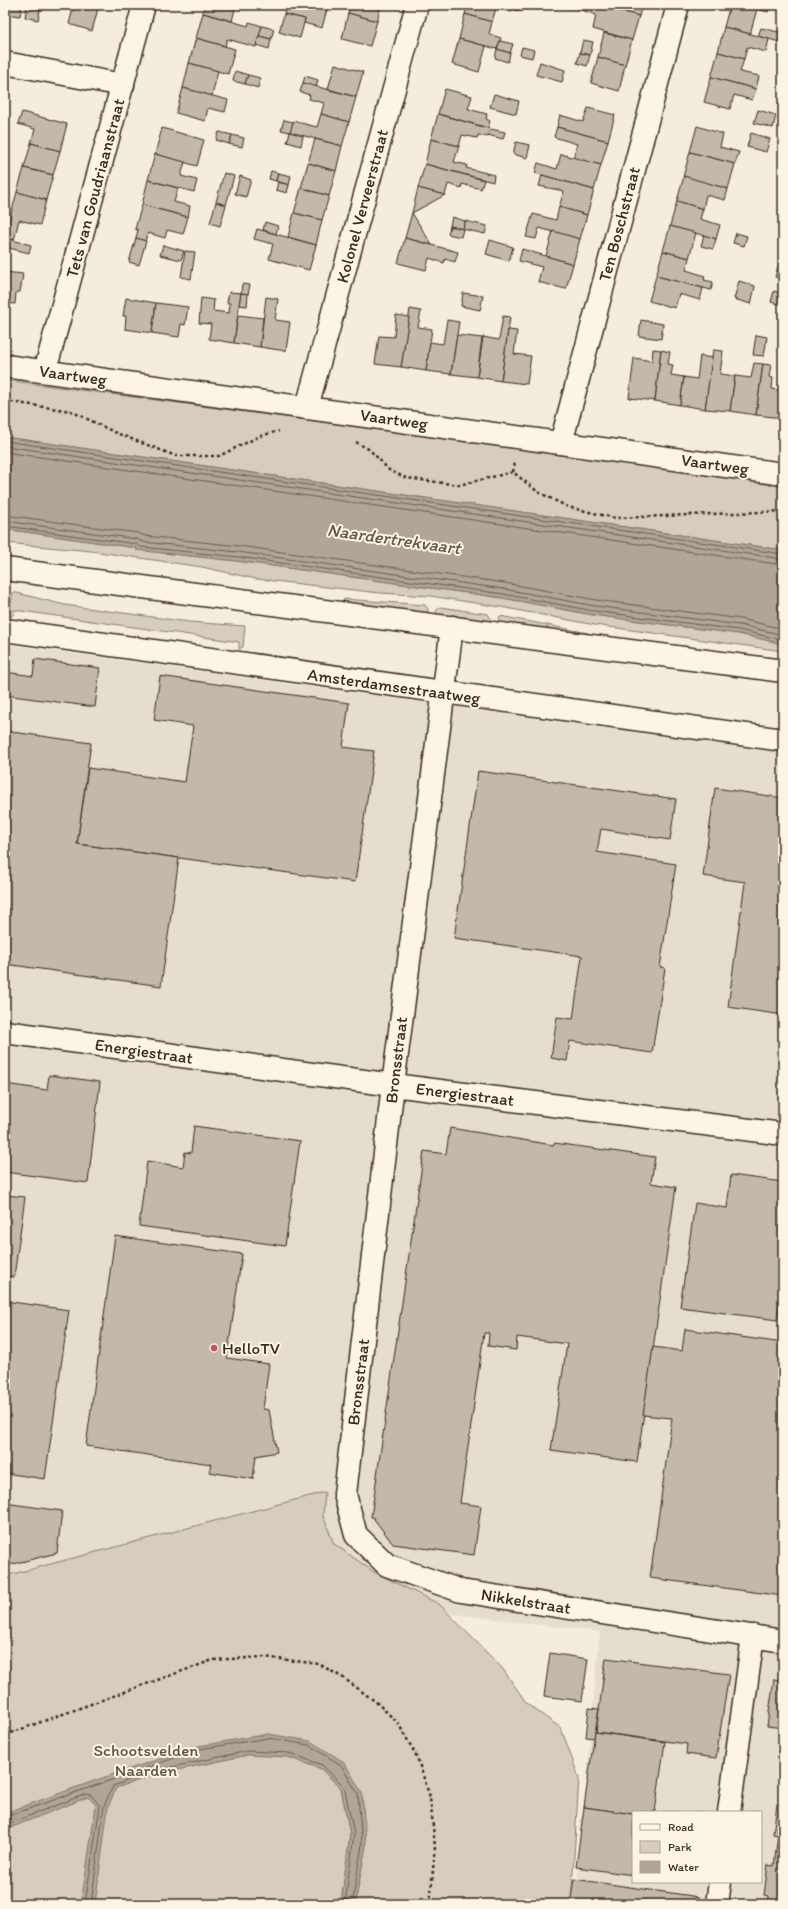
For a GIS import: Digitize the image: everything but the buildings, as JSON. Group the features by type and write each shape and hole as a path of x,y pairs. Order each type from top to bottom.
{"street":[{"name":"Tets van Goudriaanstraat","path":"45,371 144,5"},
{"name":"Kolonel Verveerstraat","path":"307,407 417,5"},
{"name":"Ten Boschstraat","path":"561,443 678,5"},
{"path":"5,63 122,85"},
{"name":"Vaartweg","path":"5,366 783,474"},
{"path":"5,569 783,671"},
{"name":"Bronsstraat","path":"345,1494 393,1085 452,627"},
{"name":"Amsterdamsestraatweg","path":"5,630 783,740"},
{"name":"Energiestraat","path":"5,1032 393,1085 783,1134"},
{"name":"Nikkelstraat","path":"345,1494 356,1535 387,1565 461,1591 783,1641"},
{"path":"729,1811 753,1636"},
{"path":"717,1904 720,1883"}],"path":[{"path":"5,401 71,411 116,433 176,456 219,456 260,436 282,431"},
{"path":"353,440 370,450 389,470 406,478 459,486 513,472 538,492 568,507 615,518 783,511"},
{"path":"5,1735 213,1660 264,1657 319,1664 344,1679 376,1702 398,1723 417,1757 430,1797 435,1847 430,1904"}],"shaded area":[{"path":"5,644 783,753 783,1904 575,1904 600,1632 446,1613 5,1603"}],"green space":[{"path":"5,380 783,485 783,550 5,437"},
{"path":"5,529 137,548 137,550 237,561 503,598 593,615 739,634 783,644 783,651 595,625 501,607 430,596 380,593 256,579 202,567 91,551 5,543"},
{"path":"13,592 65,605 189,622 245,626 243,647 239,649 239,642 14,610 13,615 10,617 9,615"},
{"path":"344,599 425,605 428,609 428,613 343,602"},
{"path":"440,607 488,614 491,619 490,621 436,614 436,611"},
{"path":"500,616 588,633 588,635 498,622"},
{"name":"Schootsvelden Naarden","path":"325,1492 323,1516 334,1544 374,1572 439,1604 503,1669 527,1704 561,1728 579,1778 571,1904 355,1904 366,1845 344,1762 288,1757 321,1769 341,1788 350,1834 341,1904 5,1904 5,1576"}],"water":[{"name":"Naardertrekvaart","path":"5,437 783,550 783,644 739,634 593,615 503,598 237,561 136,550 137,548 5,529"},
{"path":"268,1734 310,1741 344,1762 362,1793 366,1845 355,1904 341,1904 350,1834 341,1788 321,1769 288,1757 248,1755 154,1775 116,1788 108,1807 95,1904 81,1904 96,1805 88,1797 5,1830 5,1813 105,1777 199,1746"}],"place":[{"name":"HelloTV","path":"214,1348"}]}
